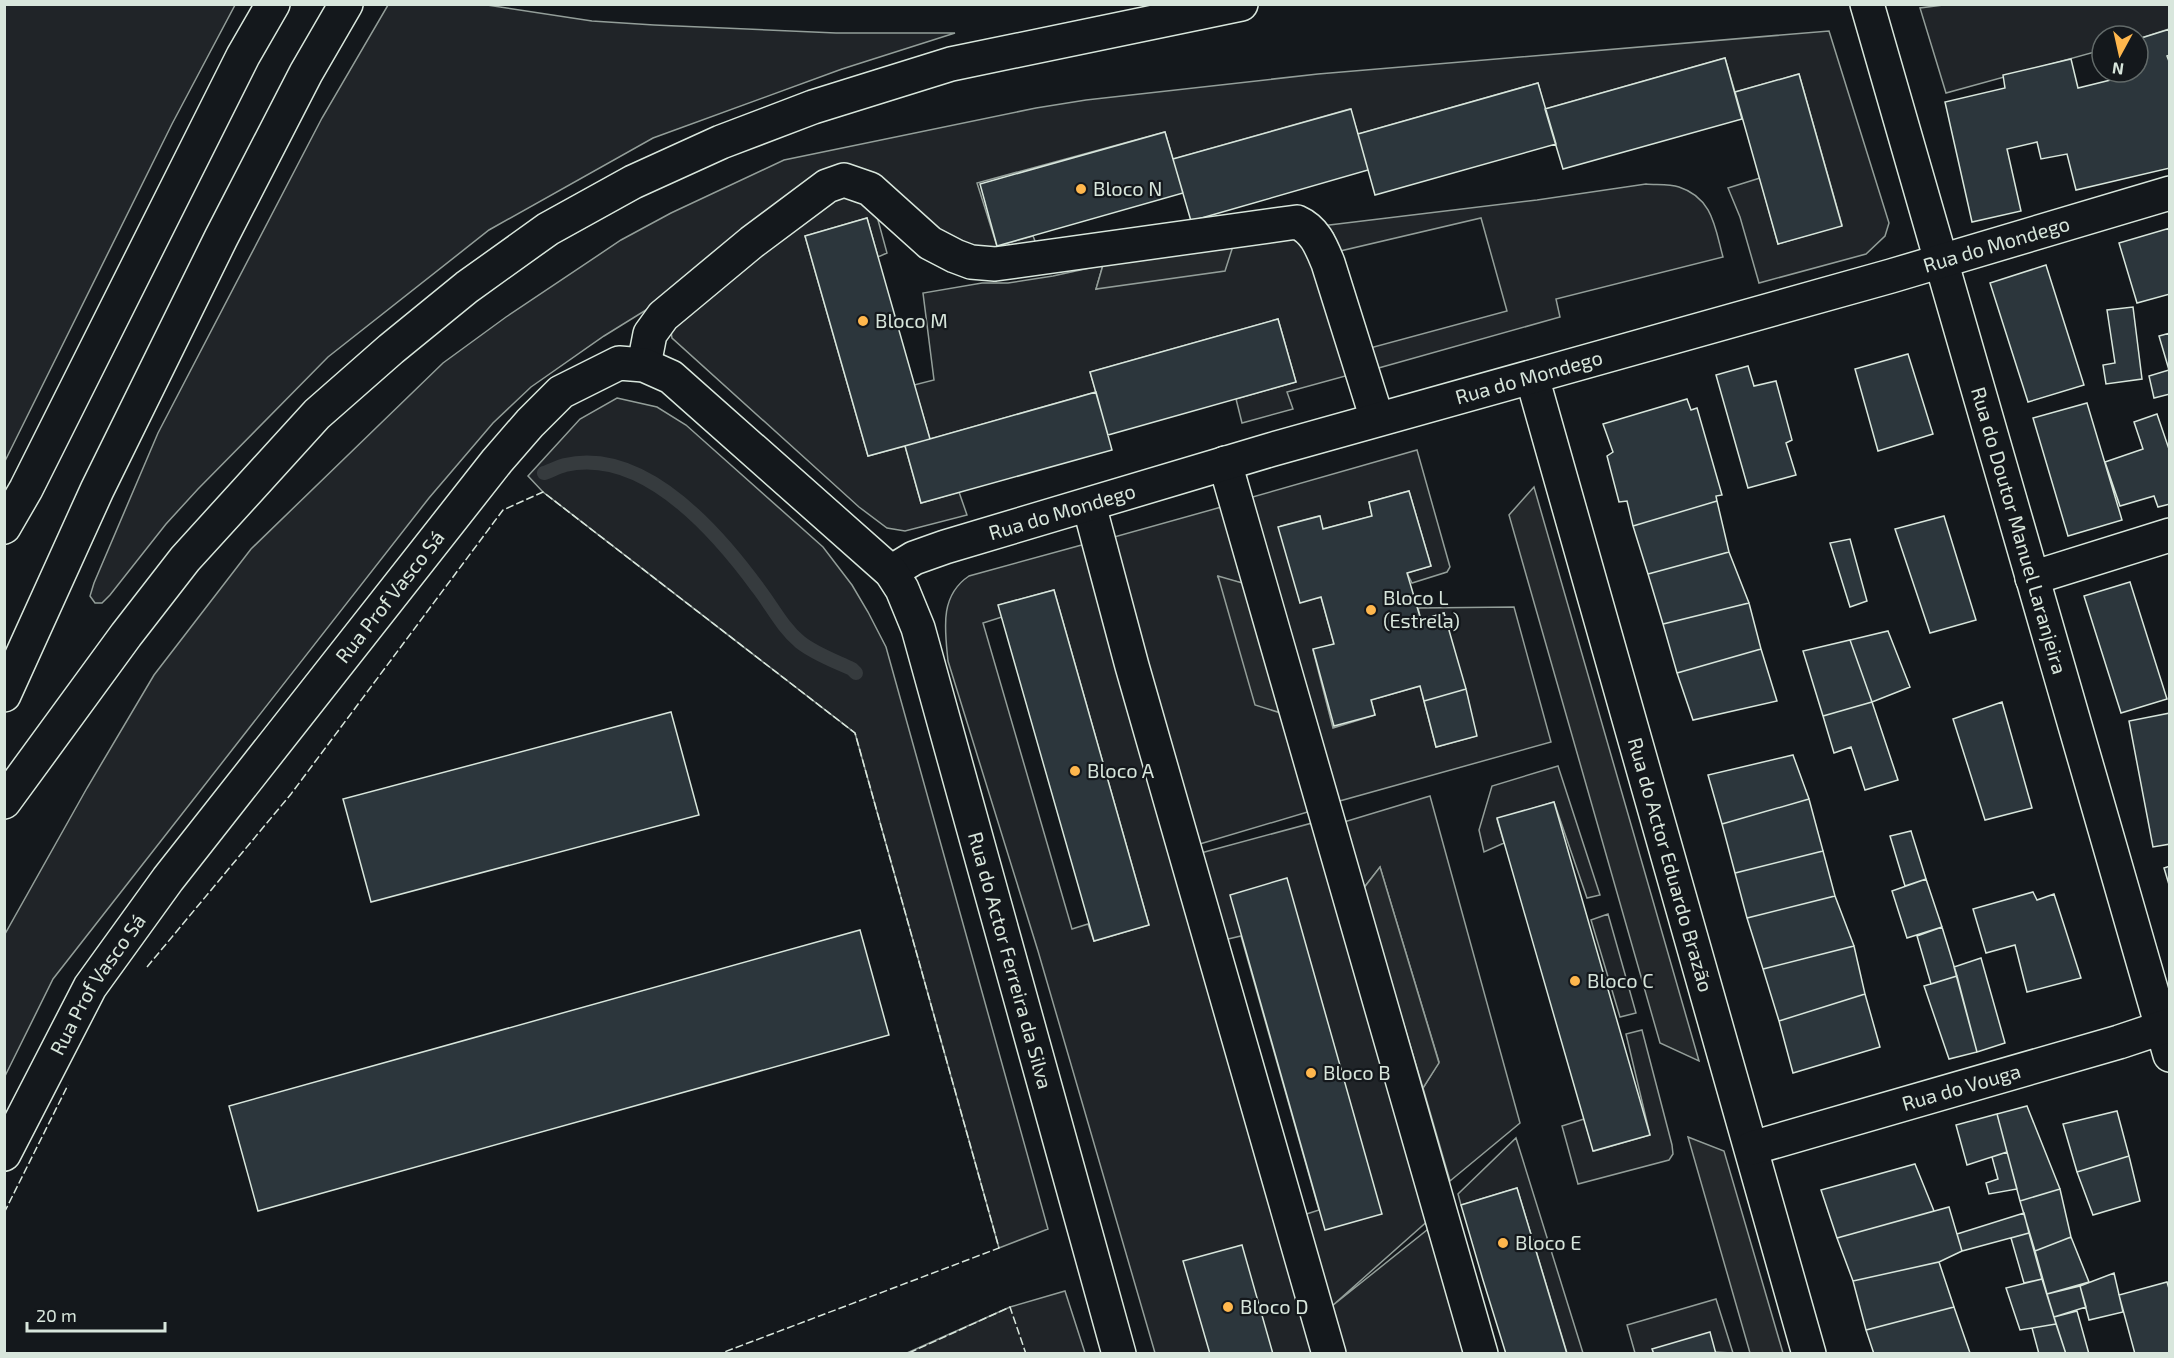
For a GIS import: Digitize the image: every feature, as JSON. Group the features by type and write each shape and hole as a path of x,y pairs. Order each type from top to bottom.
{"main road":[{"path":"4,527 26,489 243,56 273,4"},
{"path":"4,695 97,490 215,248 306,73 346,4"},
{"path":"4,802 126,635 185,559 317,414 467,287 548,229 633,182 711,147 823,104 951,64 1241,4"},
{"name":"Rua do Doutor Manuel Laranjeira","path":"1867,4 2032,578 2167,1035"},
{"path":"644,365 650,334 663,316 771,228 827,186 844,180 870,189 930,243 971,262 995,264 1297,222 1312,232 1328,263 1377,419"},
{"name":"Rua do Mondego","path":"891,572 915,558 945,547 1225,463 1941,261 2169,193"},
{"name":"Rua Prof Vasco Sá","path":"4,1154 90,987 175,870 497,461 561,392 619,363 644,365 671,377 891,572"},
{"name":"Rua do Actor Eduardo Brazão","path":"1532,377 1809,1353"},
{"path":"1225,463 1481,1353"},
{"path":"1089,505 1132,666 1329,1353"},
{"path":"2032,578 2169,535"},
{"name":"Rua do Actor Ferreira da Silva","path":"891,572 902,589 918,628 1119,1353"},
{"name":"Rua do Vouga","path":"1752,1148 2119,1041 2167,1035"}],"shaded area":[{"path":"5,4 235,5 172,124 5,461"},
{"path":"1951,4 2169,5 2169,29 2150,35 2150,24 2090,24 2090,53 1946,93 1920,8"},
{"path":"388,5 487,5 592,21 654,25 836,33 955,33 842,69 653,138 489,230 328,357 198,489 166,524 110,595 102,603 95,603 90,596 94,583 158,433 322,118"},
{"path":"1829,31 1889,223 1885,236 1866,254 1759,283 1740,217 1728,188 1760,178 1778,244 1842,225 1799,74 1735,92 1725,58 1545,109 1538,83 1358,134 1350,109 1173,159 1165,132 977,183 997,246 1033,236 1037,246 996,254 949,240 864,175 604,336 531,387 493,423 429,498 53,979 5,1076 5,934 154,675 251,549 443,363 506,317 621,240 671,213 784,160 1036,108 1086,100 1318,74"},
{"path":"1646,184 1679,187 1699,198 1711,215 1723,257 1556,299 1560,317 1375,369 1370,348 1507,311 1481,218 1340,251 1333,233 1321,226 1537,200"},
{"path":"840,192 875,209 887,253 878,257 867,218 805,236 868,456 905,446 921,503 959,492 967,515 905,531 887,528 859,507 672,338 670,325"},
{"path":"1295,238 1303,240 1349,375 1287,392 1293,409 1242,423 1236,399 1296,382 1278,319 1090,372 1096,392 930,439 914,385 934,380 923,293 982,283 1008,283 1053,276 1103,265 1096,289 1233,246"},
{"path":"1233,246 1225,271 1096,289 1103,265"},
{"path":"617,398 657,407 686,425 823,547 852,585 868,612 886,647 1048,1229 999,1248 855,733 543,492 528,476 580,419"},
{"path":"1417,450 1450,567 1447,572 1412,583 1407,573 1431,566 1409,491 1369,502 1372,516 1323,529 1319,516 1281,526 1300,602 1321,597 1334,644 1313,650 1333,728 1375,715 1371,700 1420,686 1436,747 1476,736 1444,613 1421,620 1418,608 1514,607 1551,742 1336,802 1249,498"},
{"path":"1534,487 1699,1061 1660,1043 1509,515"},
{"path":"1225,506 1246,584 1218,577 1284,714 1311,811 1193,846 1107,539"},
{"path":"1100,540 1186,857 1327,819 1440,1210 1332,1306 1442,1218 1481,1353 1155,1353 1038,951 948,661 945,626 948,604 959,584 969,576","holes":["1054,590 1149,925 1094,941 1088,924 1072,929 983,623 1002,617 999,605","1241,936 1319,1210 1291,1219 1211,943"]},
{"path":"1218,576 1246,584 1284,714 1255,705"},
{"path":"1558,766 1600,895 1587,898 1554,802 1497,819 1504,843 1484,852 1479,830 1492,786"},
{"path":"1430,796 1520,1123 1450,1181 1423,1088 1439,1062 1380,867 1363,889 1344,822"},
{"path":"1380,867 1439,1063 1423,1088 1363,889"},
{"path":"1608,914 1636,1013 1620,1017 1591,920"},
{"path":"1642,1030 1673,1154 1669,1160 1578,1184 1562,1126 1584,1119 1594,1151 1650,1135 1626,1034"},
{"path":"1688,1137 1724,1151 1783,1353 1750,1353"},
{"path":"1516,1138 1583,1353 1567,1353 1517,1188 1461,1205 1458,1194"},
{"path":"1065,1291 1085,1353 907,1353 1010,1307"},
{"path":"1716,1299 1733,1353 1653,1349 1654,1353 1635,1353 1627,1325"}],"building":[{"path":"2170,29 2170,55 2167,56 2170,64 2170,168 2076,190 2067,154 2041,159 2037,142 2007,149 2021,211 1972,222 1945,102 2005,88 2003,75 2071,59 2078,88 2094,84 2150,84 2150,35"},
{"path":"1725,58 1742,119 1563,169 1545,109"},
{"path":"1799,74 1842,226 1778,244 1735,92"},
{"path":"1538,83 1556,144 1375,195 1358,134"},
{"path":"1351,109 1368,170 1191,221 1173,159"},
{"name":"Bloco N","path":"1165,132 1183,193 997,246 980,184"},
{"name":"Bloco M","path":"867,218 930,439 868,456 805,236"},
{"path":"2170,228 2170,294 2137,303 2119,243"},
{"path":"2046,265 2084,385 2028,402 1990,283"},
{"path":"2133,307 2142,379 2106,384 2103,365 2115,363 2107,310"},
{"path":"1278,319 1296,382 1108,435 1090,372"},
{"path":"2170,333 2170,394 2154,398 2149,376 2169,370 2159,336"},
{"path":"1908,354 1933,434 1878,451 1855,369"},
{"path":"1748,366 1754,386 1776,381 1792,440 1786,443 1796,475 1748,488 1716,375"},
{"path":"1096,392 1112,450 921,503 905,446"},
{"path":"1687,399 1691,410 1697,408 1722,495 1716,496 1717,501 1633,526 1627,501 1619,502 1607,456 1613,452 1603,424"},
{"path":"2087,403 2122,520 2068,536 2033,418"},
{"path":"2157,414 2170,452 2170,504 2158,507 2154,496 2120,506 2105,462 2143,449 2134,422"},
{"name":"Bloco L (Estrela)","path":"1409,491 1431,566 1407,573 1421,620 1444,613 1466,689 1424,701 1420,686 1371,700 1375,715 1334,726 1313,649 1334,644 1321,597 1300,603 1278,527 1320,516 1323,529 1372,516 1369,502"},
{"path":"1717,501 1729,552 1648,574 1633,526"},
{"path":"1944,516 1976,620 1930,633 1895,529"},
{"path":"1850,539 1867,601 1850,607 1830,543"},
{"path":"1729,552 1749,603 1663,624 1648,574"},
{"path":"2130,582 2167,699 2121,713 2084,596"},
{"name":"Bloco A","path":"1054,590 1149,925 1094,941 998,605"},
{"path":"1749,603 1761,649 1677,673 1663,624"},
{"path":"1888,631 1910,687 1872,702 1850,640"},
{"path":"1850,640 1872,702 1823,716 1803,651"},
{"path":"1761,649 1777,701 1693,720 1677,673"},
{"path":"1466,689 1477,736 1436,747 1424,701"},
{"path":"1872,702 1898,780 1865,790 1851,747 1834,753 1823,716"},
{"path":"2002,702 2032,808 1985,820 1953,719"},
{"path":"671,712 699,815 371,902 343,799"},
{"path":"2170,713 2170,844 2153,847 2129,721"},
{"path":"1793,755 1809,799 1722,824 1708,775"},
{"path":"1809,799 1823,851 1735,873 1722,824"},
{"name":"Bloco C","path":"1554,802 1650,1135 1593,1151 1497,818"},
{"path":"1911,831 1926,879 1905,886 1890,836"},
{"path":"1823,851 1835,896 1747,918 1735,873"},
{"path":"2170,866 2170,888 2164,868"},
{"name":"Bloco B","path":"1287,878 1382,1214 1325,1230 1230,895"},
{"path":"1926,879 1942,927 1907,938 1892,891"},
{"path":"2033,892 2037,900 2054,894 2081,978 2027,992 2015,945 1986,953 1973,909"},
{"path":"1835,896 1854,946 1763,969 1747,918"},
{"path":"1942,927 1957,976 1931,984 1917,936"},
{"path":"860,930 889,1035 258,1211 229,1106"},
{"path":"1854,946 1865,994 1779,1021 1763,969"},
{"path":"1981,958 2005,1043 1977,1052 1954,967"},
{"path":"1957,976 1977,1052 1949,1059 1924,986"},
{"path":"1865,994 1880,1047 1793,1073 1779,1021"},
{"path":"2027,1106 2060,1189 2020,1201 1997,1114"},
{"path":"2117,1111 2129,1156 2077,1172 2063,1124"},
{"path":"1997,1114 2007,1152 1967,1165 1956,1125"},
{"path":"2007,1152 2017,1189 1989,1194 1986,1183 1998,1179 1992,1157"},
{"path":"2129,1156 2140,1201 2093,1215 2077,1172"},
{"path":"1915,1164 1934,1211 1837,1238 1821,1190"},
{"name":"Bloco E","path":"1517,1188 1567,1354 1506,1354 1483,1280 1461,1205"},
{"path":"2060,1189 2071,1237 2035,1251 2020,1201"},
{"path":"1949,1207 1962,1251 1939,1262 1853,1281 1837,1238"},
{"path":"2024,1213 2029,1233 1962,1251 1957,1234"},
{"path":"2029,1233 2042,1279 2024,1283 2011,1238"},
{"path":"2071,1237 2089,1282 2047,1294 2035,1251"},
{"name":"Bloco D","path":"1242,1245 1273,1354 1210,1354 1183,1261"},
{"path":"1939,1262 1954,1307 1866,1330 1853,1281"},
{"path":"2114,1273 2123,1312 2089,1320 2080,1286"},
{"path":"2042,1279 2056,1324 2020,1330 2006,1288"},
{"path":"2167,1282 2170,1292 2170,1354 2135,1354 2119,1295"},
{"path":"2080,1286 2086,1307 2054,1317 2047,1294"},
{"path":"1954,1307 1970,1353 1874,1354 1866,1330"},
{"path":"2077,1311 2089,1354 2066,1354 2054,1317"},
{"path":"2056,1324 2066,1354 2039,1354 2032,1328"},
{"path":"1710,1332 1716,1354 1654,1354 1652,1349"}],"waterway":[{"path":"544,473 565,465 594,463 623,469 650,481 676,499 722,543 782,623 800,642 856,673"}],"fence":[{"path":"147,967 291,794 503,510 543,492 855,733 999,1248 719,1354"},
{"path":"4,1213 68,1085"},
{"path":"909,1353 1010,1307 1026,1354"}],"place":[{"name":"Bloco N","path":"1081,189"},
{"name":"Bloco M","path":"863,321"},
{"name":"Bloco L (Estrela)","path":"1371,610"},
{"name":"Bloco A","path":"1075,771"},
{"name":"Bloco C","path":"1575,981"},
{"name":"Bloco B","path":"1311,1073"},
{"name":"Bloco E","path":"1503,1243"},
{"name":"Bloco D","path":"1228,1307"}]}
